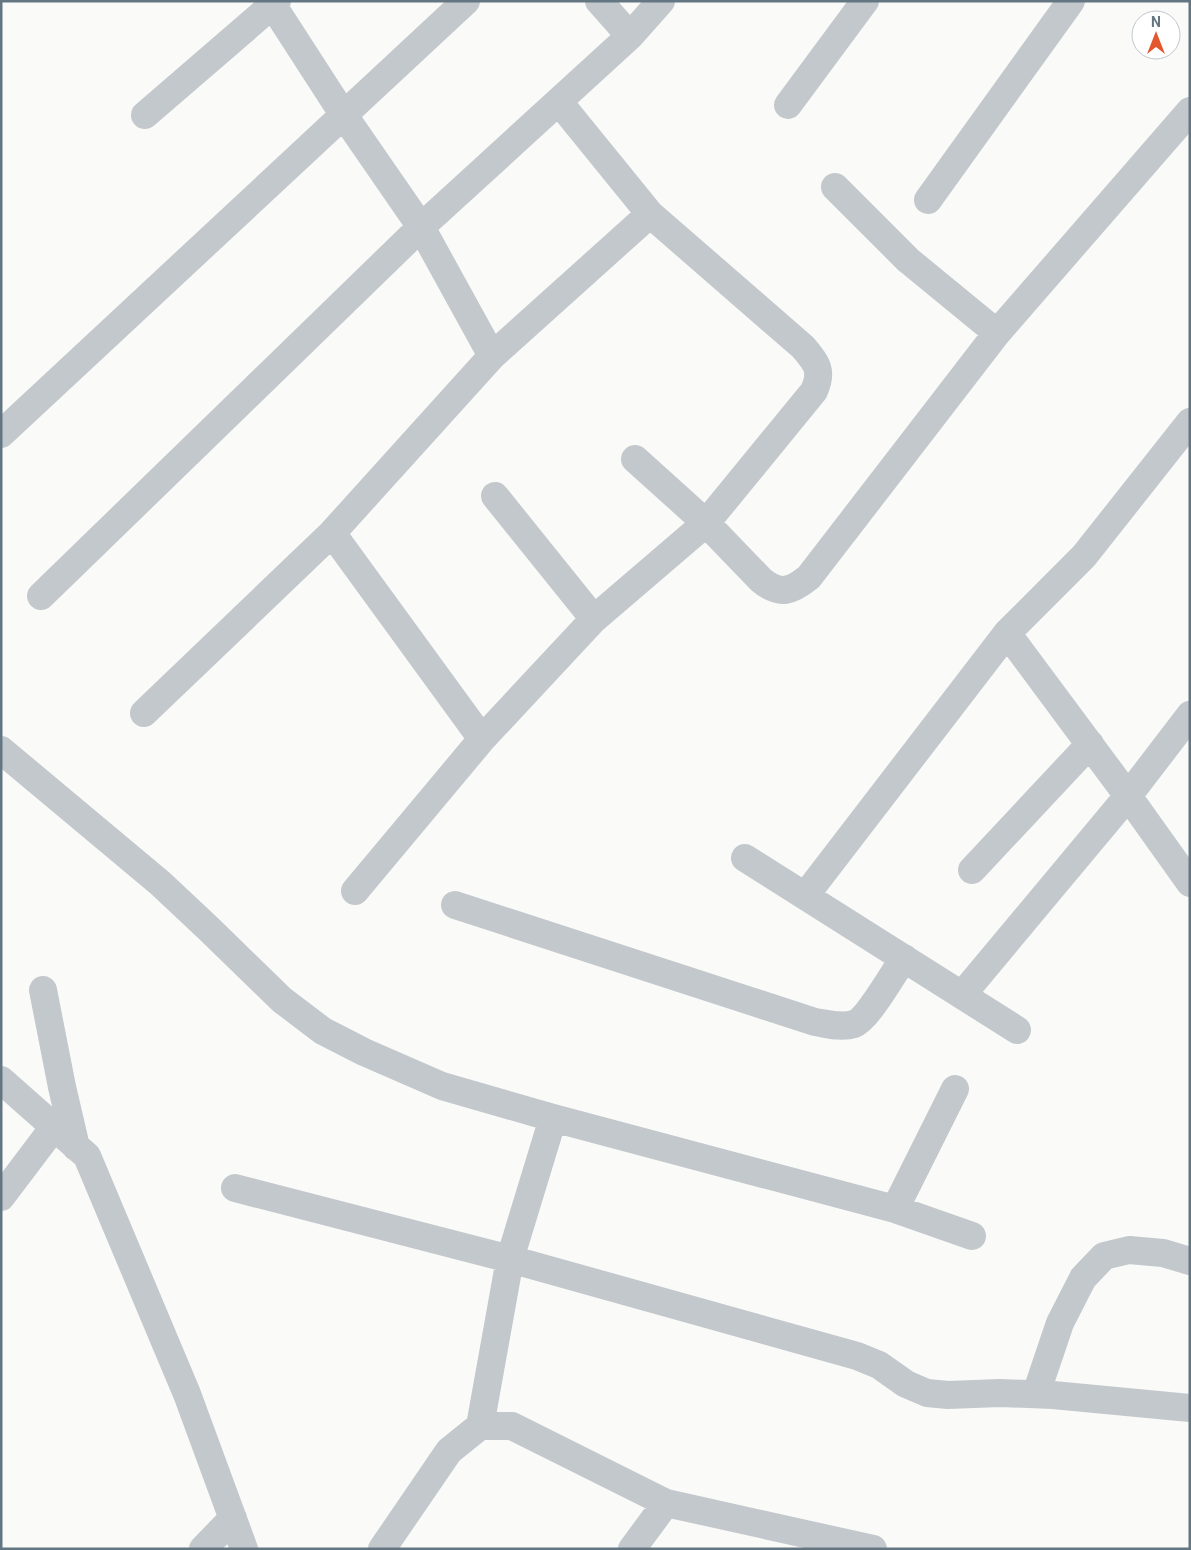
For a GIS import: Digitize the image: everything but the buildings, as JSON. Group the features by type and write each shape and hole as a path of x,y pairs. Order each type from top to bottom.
{"street":[{"path":"1,434 466,1"},
{"path":"598,1 630,36"},
{"path":"41,596 421,227 630,36 661,1"},
{"path":"788,106 865,1"},
{"path":"928,200 1071,1"},
{"path":"146,115 273,3 344,114 421,227 492,356"},
{"path":"355,891 482,739 594,619 706,523 814,391 818,382 819,369 813,358 803,347 650,214 558,102"},
{"path":"635,459 706,523 770,588 782,590 797,587 809,577 997,333 1190,110"},
{"path":"835,187 908,260 997,333"},
{"path":"144,712 332,533 492,356 650,214"},
{"path":"805,896 1007,633 1084,556 1190,422"},
{"path":"495,496 594,619"},
{"path":"332,533 482,739"},
{"path":"1007,633 1190,883"},
{"path":"962,995 1128,796 1190,715"},
{"path":"972,870 1090,744"},
{"path":"1,750 160,884 210,929 282,1000 322,1031 364,1052 442,1086 553,1118 895,1209 972,1236"},
{"path":"745,858 1017,1030"},
{"path":"455,905 814,1022 840,1026 856,1023 869,1010 904,958"},
{"path":"43,990 76,1147"},
{"path":"1,1080 87,1156 187,1394 244,1549"},
{"path":"895,1209 955,1089"},
{"path":"480,1426 510,1259 553,1118"},
{"path":"1,1197 54,1128"},
{"path":"235,1188 510,1259 857,1356 879,1365 906,1384 927,1392 948,1395 1036,1394 1190,1408"},
{"path":"1036,1394 1060,1323 1083,1278 1104,1256 1129,1250 1163,1253 1190,1261"},
{"path":"382,1549 449,1451 480,1426 512,1426 666,1503 873,1549"},
{"path":"632,1549 666,1503"},
{"path":"203,1549 232,1518"}]}
